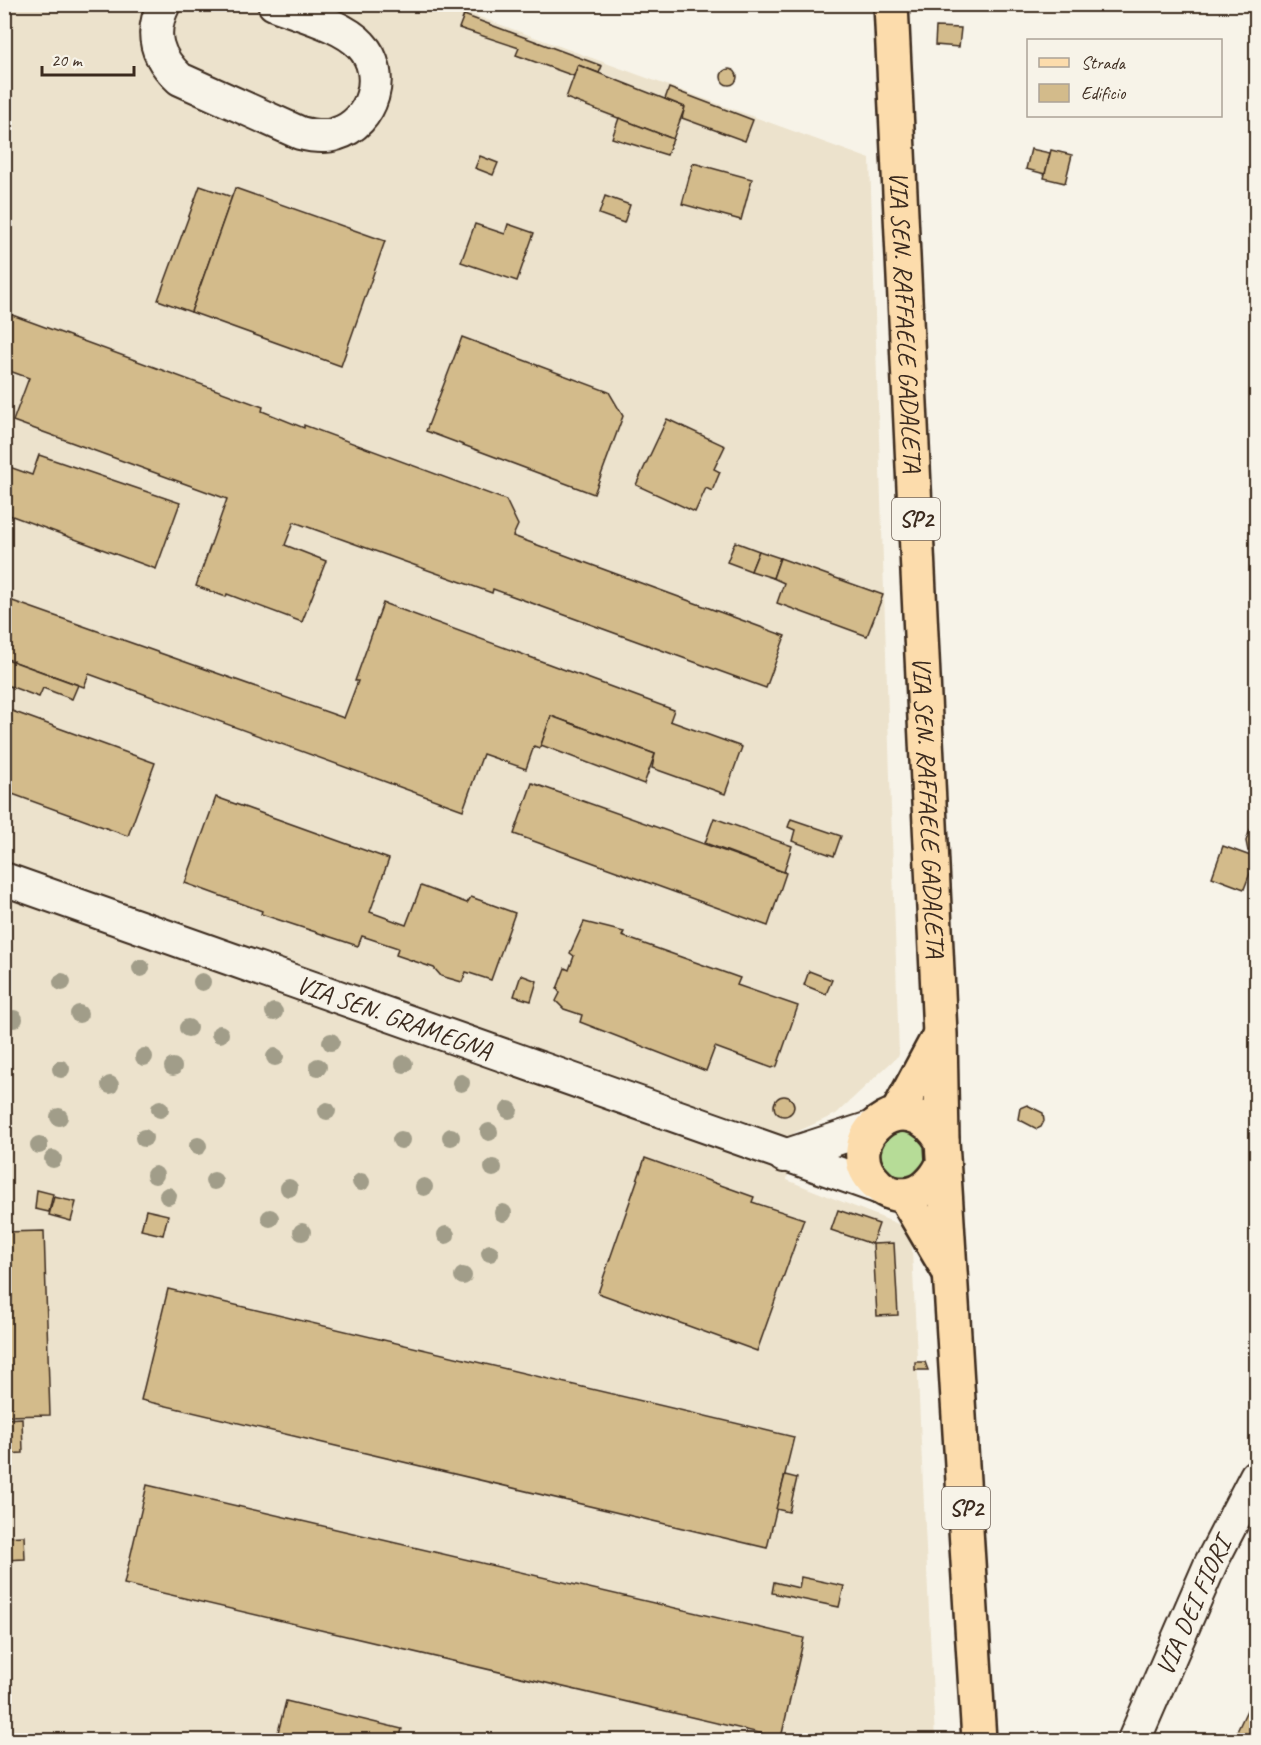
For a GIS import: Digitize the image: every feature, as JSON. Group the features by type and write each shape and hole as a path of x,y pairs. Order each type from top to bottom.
{"main road":[{"name":"VIA SEN. RAFFAELE GADALETA","path":"891,4 940,1034 942,1153 980,1740"},
{"name":"VIA SEN. RAFFAELE GADALETA","path":"940,1034 885,1121 865,1140 862,1153 871,1179 892,1191 951,1276"},
{"path":"885,1121 911,1114 924,1119 935,1128 942,1153 928,1187 892,1191"}],"street":[{"path":"164,4 157,18 155,35 158,52 167,67 180,79 300,133 318,137 336,134 352,126 365,113 373,97 375,79 371,62 362,46 348,34 274,4"},
{"name":"VIA SEN. GRAMEGNA","path":"4,879 784,1156 892,1191"},
{"path":"784,1156 885,1121"},
{"name":"VIA DEI FIORI","path":"1134,1740 1211,1563 1257,1476"}],"shaded area":[{"path":"5,5 446,5 870,159 899,1055 836,1114 794,1133 787,1180 911,1229 935,1740 5,1740"}],"green space":[{"path":"894,1124 923,1136 927,1152 925,1161 912,1175 894,1177 878,1167 875,1140"}],"building":[{"path":"464,15 602,66 599,73 578,65 574,76 516,55 519,48 459,28"},
{"path":"936,27 961,28 959,47 935,45"},
{"path":"578,65 685,107 673,139 566,98"},
{"path":"729,69 737,77 729,85 721,77"},
{"path":"669,88 753,120 745,141 682,118 685,107 665,99"},
{"path":"619,118 673,139 667,155 612,138"},
{"path":"1031,149 1050,153 1045,174 1026,169"},
{"path":"1051,150 1072,155 1065,183 1044,178"},
{"path":"480,156 498,163 493,175 475,168"},
{"path":"693,163 752,179 741,220 682,204"},
{"path":"200,186 232,197 191,312 158,300"},
{"path":"235,188 385,241 341,366 191,312"},
{"path":"605,196 630,205 624,223 599,214"},
{"path":"475,224 505,234 508,224 534,233 517,281 461,262"},
{"path":"4,312 263,407 262,411 304,428 304,425 506,500 518,525 513,536 785,636 766,688 493,589 492,593 294,522 285,545 326,561 302,622 227,594 226,597 196,586 227,499 13,421 29,378 4,369"},
{"path":"462,337 609,392 623,416 594,494 426,431"},
{"path":"667,419 725,446 714,469 720,472 712,491 706,488 695,512 636,485"},
{"path":"39,455 180,503 156,569 4,513 4,465 32,475"},
{"path":"735,542 759,551 751,571 727,562"},
{"path":"759,551 780,558 773,578 751,571"},
{"path":"780,558 883,595 867,636 777,603 784,583 773,578"},
{"path":"4,598 344,718 383,603 674,710 670,721 742,747 725,794 652,768 655,754 551,716 541,745 539,748 534,746 526,769 483,754 463,810 89,674 84,687 4,658"},
{"path":"4,658 78,685 72,699 43,688 39,697 4,684"},
{"path":"12,711 155,763 128,836 4,791 4,731"},
{"path":"551,716 655,754 644,784 541,745"},
{"path":"532,783 786,873 768,926 514,834"},
{"path":"216,797 389,859 370,912 406,925 421,886 467,903 471,897 515,913 491,980 466,972 462,982 441,976 434,968 396,955 398,948 362,936 358,946 261,914 262,911 185,883"},
{"path":"714,818 792,846 784,872 705,843"},
{"path":"791,819 841,836 834,856 792,841 795,830 788,827"},
{"path":"1256,825 1256,849 1248,851 1246,841 1250,830"},
{"path":"1223,846 1256,858 1244,889 1212,877"},
{"path":"584,922 624,932 622,936 740,978 737,985 798,1006 777,1066 772,1068 715,1047 706,1071 580,1022 582,1015 564,1009 556,1001 560,993 557,989 565,968 569,970 574,956 570,953"},
{"path":"809,971 832,980 826,994 804,985"},
{"path":"521,975 537,981 531,1001 514,996"},
{"path":"784,1096 791,1099 794,1106 791,1113 784,1116 777,1113 774,1106 777,1099"},
{"path":"1027,1105 1043,1113 1044,1121 1041,1127 1037,1129 1018,1119 1020,1108"},
{"path":"645,1158 754,1197 752,1202 804,1219 757,1351 598,1293"},
{"path":"37,1190 53,1194 49,1212 35,1209"},
{"path":"54,1197 76,1202 71,1221 49,1215"},
{"path":"146,1210 168,1215 163,1235 141,1230"},
{"path":"838,1210 879,1224 872,1244 831,1230"},
{"path":"44,1231 50,1415 4,1416 4,1232"},
{"path":"894,1243 898,1315 877,1316 873,1244"},
{"path":"168,1289 794,1437 767,1548 141,1400"},
{"path":"915,1362 925,1362 928,1370 915,1370"},
{"path":"22,1418 23,1453 4,1454 4,1419"},
{"path":"785,1475 797,1478 789,1512 776,1509"},
{"path":"147,1485 804,1638 781,1738 124,1584"},
{"path":"24,1536 25,1559 4,1560 4,1537"},
{"path":"801,1577 844,1586 839,1607 772,1593 774,1582 799,1588"},
{"path":"286,1701 402,1729 399,1740 276,1740"},
{"path":"1248,1708 1256,1712 1256,1740 1233,1740"},
{"path":"1188,1735 1204,1740 1186,1740"}]}
